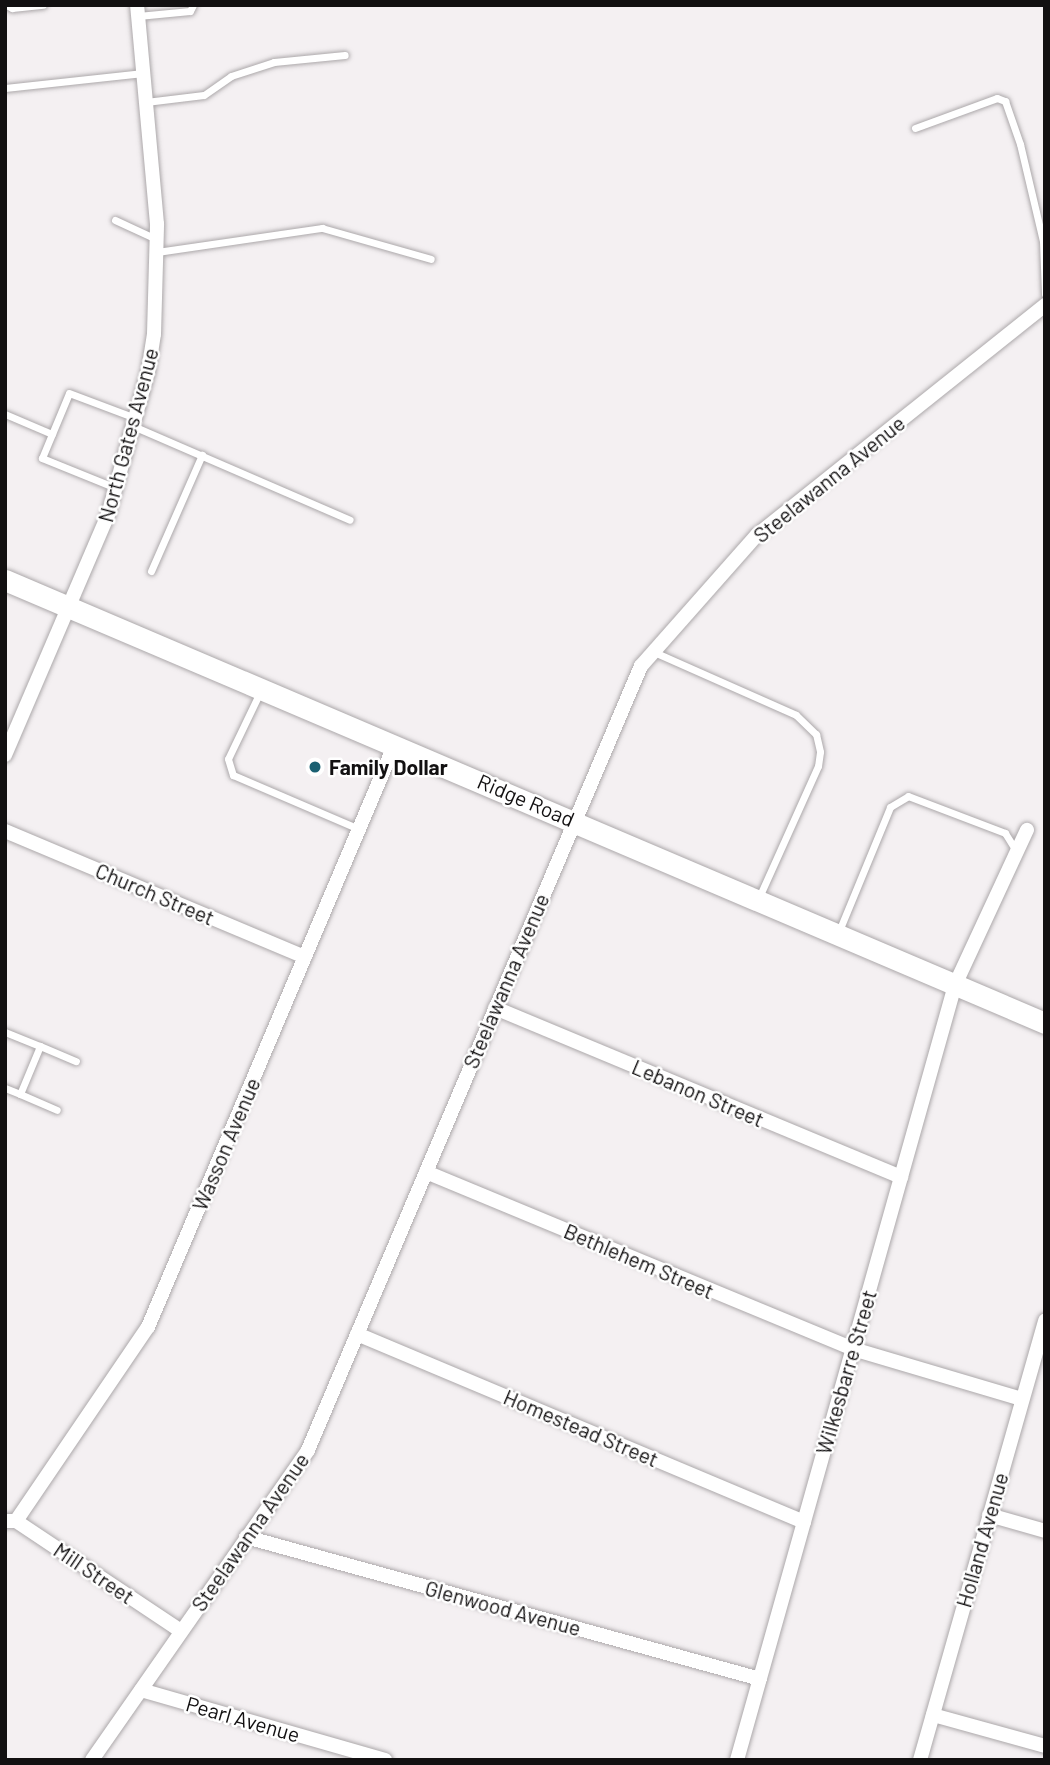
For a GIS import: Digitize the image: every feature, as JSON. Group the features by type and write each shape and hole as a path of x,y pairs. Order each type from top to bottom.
{"main road":[{"name":"Ridge Road","path":"5,580 574,820 1045,1023"}],"street":[{"name":"North Gates Avenue","path":"5,755 67,605 96,547 117,489 154,334 156,246 137,11"},
{"name":"Steelawanna Avenue","path":"92,1760 308,1450 641,666 757,535 1045,305"},
{"name":"Wasson Avenue","path":"10,1521 148,1327 395,744"},
{"name":"Wilkesbarre Street","path":"737,1760 955,985 1027,830"},
{"name":"Church Street","path":"5,831 305,957"},
{"name":"Lebanon Street","path":"495,1008 901,1177"},
{"name":"Bethlehem Street","path":"426,1172 853,1349 1022,1399"},
{"name":"Holland Avenue","path":"920,1760 1045,1320"},
{"name":"Homestead Street","path":"357,1334 804,1522"},
{"path":"989,1515 1045,1531"},
{"name":"Mill Street","path":"10,1521 181,1631"},
{"name":"Glenwood Avenue","path":"246,1537 760,1679"},
{"name":"Pearl Avenue","path":"141,1690 385,1760"},
{"path":"933,1715 1045,1746"}],"lane":[{"path":"6,5 12,8 43,5"},
{"path":"137,11 190,11 193,5"},
{"path":"146,102 204,94 231,76 274,62 345,55"},
{"path":"5,88 143,73"},
{"path":"915,128 996,98 1005,101 1020,144 1043,241 1045,294"},
{"path":"115,220 156,246 322,228 431,259"},
{"path":"117,489 42,458 69,393 350,520"},
{"path":"5,414 52,434"},
{"path":"151,571 202,455"},
{"path":"654,652 796,715 816,734 820,751 818,766 757,901"},
{"path":"262,688 228,759 233,775 359,829"},
{"path":"838,935 890,807 908,796 1005,833 1017,852"},
{"path":"5,1032 76,1061"},
{"path":"20,1094 40,1046"},
{"path":"5,1088 57,1110"}],"place":[{"name":"Family Dollar","path":"315,767"}]}
